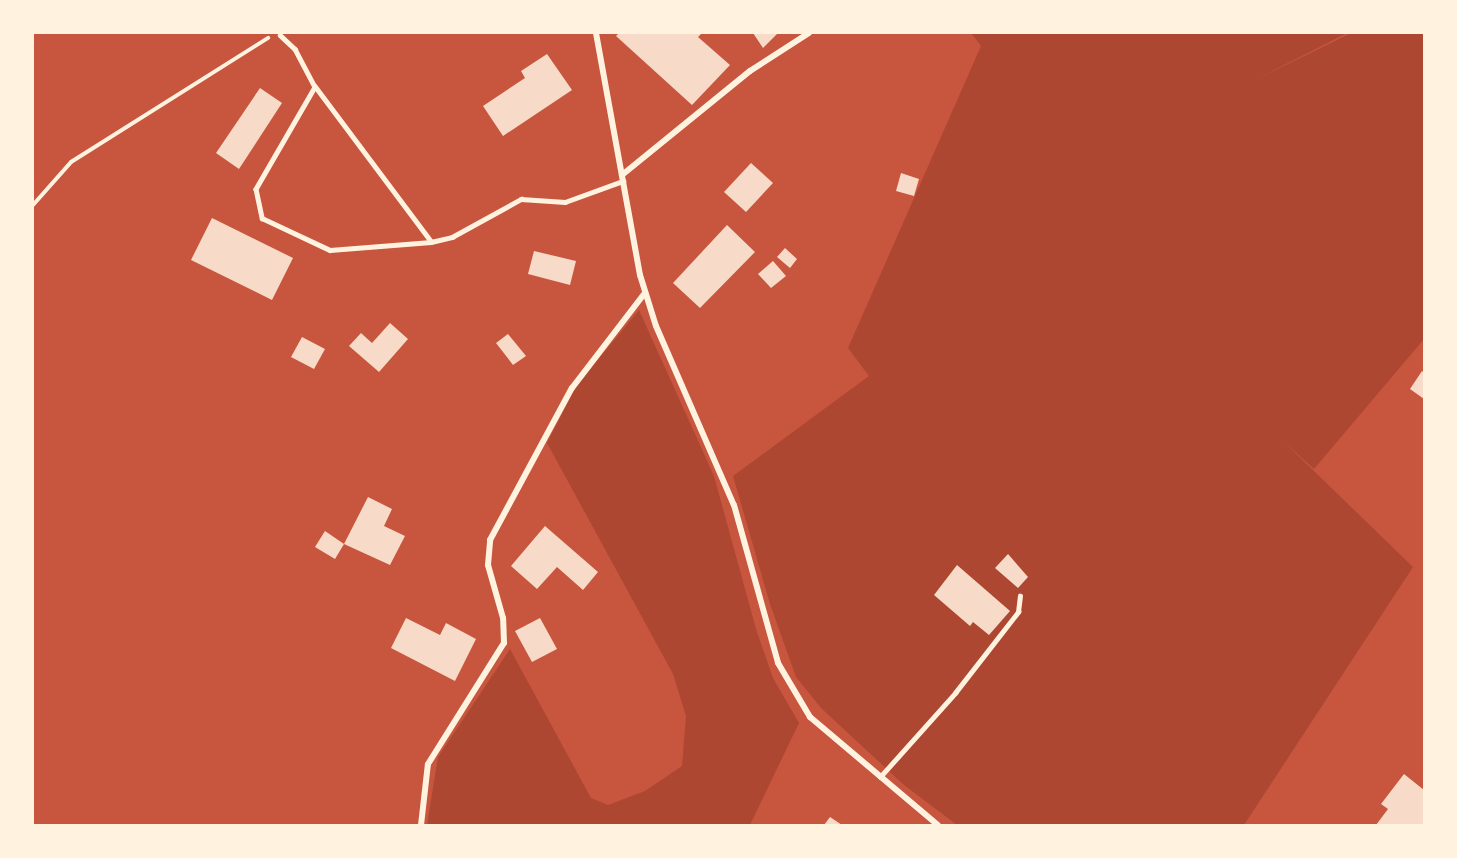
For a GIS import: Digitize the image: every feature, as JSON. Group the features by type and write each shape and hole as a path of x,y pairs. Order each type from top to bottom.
{"street":[{"path":"596,33 645,293 734,505 778,663 810,717 938,825"},
{"path":"623,178 750,71 809,33"},
{"path":"421,825 428,764 504,643 503,618 488,566 490,540 572,388 645,293"}],"lane":[{"path":"280,35 295,49 315,87 431,242"},
{"path":"315,87 256,189 262,218 330,250 431,242 452,237 521,199 565,202 623,178"},
{"path":"879,777 956,693 1018,612 1020,596"}],"path":[{"path":"33,206 63,169 100,142 203,81 257,43 280,35"}],"shaded area":[{"path":"971,33 1347,33 1255,80 1351,33 1424,33 1424,339 1314,469 1283,441 1413,567 1244,825 957,825 904,785 821,708 796,677 770,604 733,476 869,376 848,348 981,46"},
{"path":"639,310 714,476 756,629 773,678 799,723 750,825 427,825 438,757 510,649 591,798 608,805 645,791 682,766 686,716 673,674 547,443 577,385"}],"building":[{"path":"619,33 702,33 698,37 730,65 692,105 616,36"},
{"path":"753,33 778,33 763,48"},
{"path":"547,54 572,90 503,136 483,106 525,78 521,71"},
{"path":"260,88 282,103 239,169 216,153"},
{"path":"751,163 773,183 746,212 724,192"},
{"path":"901,173 919,179 914,196 896,191"},
{"path":"212,218 293,258 272,300 191,260"},
{"path":"727,225 755,252 700,308 673,283"},
{"path":"785,248 797,259 790,268 777,257"},
{"path":"534,251 576,261 570,285 528,274"},
{"path":"773,261 786,276 771,288 758,274"},
{"path":"390,323 408,339 379,372 349,346 361,333 372,343"},
{"path":"508,334 526,356 513,365 496,343"},
{"path":"302,337 325,349 314,369 291,357"},
{"path":"1422,371 1424,373 1424,399 1410,389"},
{"path":"368,497 392,509 384,526 405,536 390,565 344,544"},
{"path":"545,526 598,572 583,590 557,567 537,589 511,566"},
{"path":"325,531 344,544 335,559 315,547"},
{"path":"1008,554 1028,577 1018,588 995,568"},
{"path":"957,565 1010,611 989,635 973,622 970,626 934,595"},
{"path":"406,618 440,635 446,623 476,639 455,681 391,648"},
{"path":"540,618 557,649 532,662 515,631"},
{"path":"1404,774 1424,790 1424,825 1376,825 1388,809 1381,804"},
{"path":"830,817 842,825 824,825"}]}
